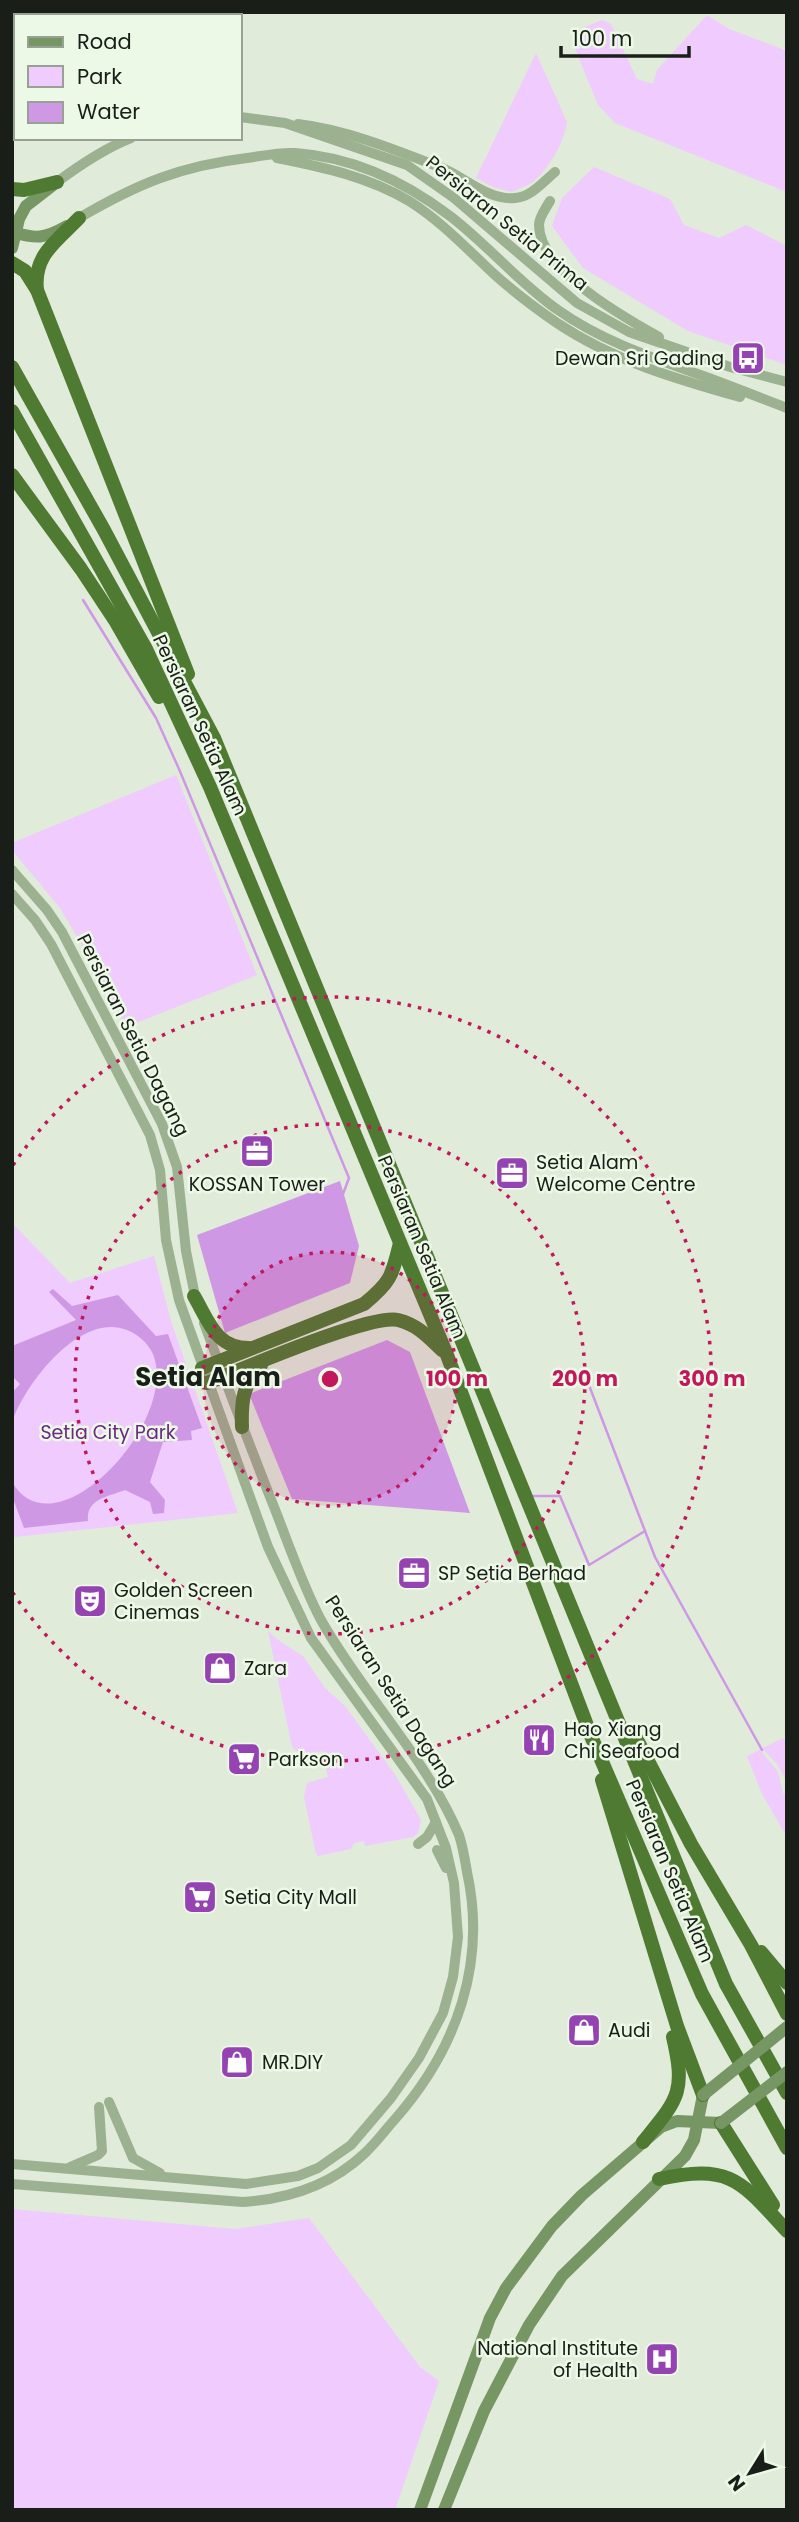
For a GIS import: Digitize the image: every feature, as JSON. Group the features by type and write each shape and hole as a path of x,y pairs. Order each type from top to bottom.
{"highway":[{"path":"12,189 24,190 57,182"},
{"path":"37,290 36,279 41,257 79,218"},
{"path":"12,263 25,271 37,290 214,738"},
{"name":"Persiaran Setia Alam","path":"12,367 104,530 214,738 726,1984 787,2093"},
{"name":"Persiaran Setia Alam","path":"12,411 146,649 210,787 447,1355 591,1736 702,1994 787,2148"},
{"path":"12,475 56,533 116,622 210,787"},
{"path":"12,483 26,496"},
{"path":"202,1368 364,1304 385,1287 395,1265 400,1243"},
{"path":"194,1296 216,1334 226,1344 237,1348 254,1348"},
{"path":"208,1383 348,1330 395,1319 416,1326 447,1355"},
{"path":"242,1427 241,1405 244,1389 252,1374 264,1361"},
{"path":"591,1651 691,1844 751,1945 787,2014"},
{"path":"591,1736 653,1950 703,2095"},
{"path":"751,1945 767,1958 787,1983"},
{"path":"643,2142 675,2101 680,2068 653,1950"},
{"path":"721,2123 787,2229"},
{"path":"659,2179 690,2172 716,2173 730,2178 753,2194 787,2229"}],"main road":[{"path":"12,248 14,233 26,206 57,182"},
{"path":"14,233 31,237 49,236 79,218"},
{"path":"444,2510 484,2411 529,2325 562,2276 685,2156 690,2148 703,2095 787,2027"},
{"path":"420,2510 490,2318 506,2288 552,2226 582,2195 669,2123 697,2120 721,2123 787,2072"}],"street":[{"name":"Persiaran Setia Prima","path":"242,117 285,123 407,164 454,198 576,303 629,332 787,382"},
{"path":"285,123 324,127 374,143 445,169 487,192 513,199 526,196 555,172"},
{"path":"57,182 127,140"},
{"path":"79,218 127,191 182,169 267,156 313,164 378,186 409,202 442,225 533,307 611,354 680,381 787,408"},
{"path":"550,201 539,223 541,236 549,253 565,272 628,320 686,352"},
{"name":"Persiaran Setia Dagang","path":"12,870 47,910 62,932 162,1124 177,1167 194,1296 242,1427 307,1592 321,1620 420,1766 459,1835 472,1895 474,1930 470,1974 462,2007 436,2062 403,2109 365,2154 333,2178 304,2191 271,2200 243,2202 12,2184"},
{"name":"Persiaran Setia Dagang","path":"12,894 35,919 51,944 150,1135 160,1170 166,1240 179,1300 268,1547 311,1638 419,1788 436,1822 446,1848 454,1883 458,1937 453,1977 443,2013 419,2058 351,2145 318,2168 298,2176 246,2184 12,2164"},
{"path":"418,1844 427,1837 436,1822"},
{"path":"437,1850 454,1883"},
{"path":"67,2168 99,2155 102,2151 104,2104 133,2158 164,2176"}],"green space":[{"path":"707,15 729,29 787,51 787,192 615,123 598,105 572,41 575,31 602,20 611,24 637,79 653,84 657,70"},
{"path":"536,53 567,122 559,147 545,170 533,182 512,192 493,187 476,178"},
{"path":"594,167 670,199 684,225 719,238 746,225 787,246 787,365 688,331 583,268 552,226 562,198"},
{"path":"176,775 257,975 126,1027 98,972 60,908 12,850 12,843"},
{"name":"Setia City Park","path":"12,1223 70,1283 154,1256 171,1321 238,1513 15,1537 12,1529"},
{"path":"268,1631 303,1656 325,1688 345,1706 396,1776 421,1820 418,1833 413,1837 365,1846 364,1841 354,1843 351,1849 318,1856 316,1854 304,1797 307,1783 328,1777 322,1751 302,1755 292,1747"},
{"path":"783,1738 787,1744 787,1782 777,1764 764,1750 761,1751 778,1772 783,1793 787,1795 787,1837 762,1794 747,1756"},
{"path":"12,2209 235,2229 309,2218 420,2367 439,2381 395,2510 12,2510"}],"water":[{"path":"340,1181 359,1246 350,1283 225,1333 197,1235"},
{"path":"53,1289 72,1306 118,1295 156,1336 168,1334 202,1428 191,1431 192,1440 163,1442 150,1482 165,1500 164,1513 153,1514 150,1502 125,1490 94,1503 88,1514 88,1521 24,1528 12,1496 12,1482 32,1500 56,1503 83,1492 109,1471 132,1443 148,1413 156,1382 153,1354 139,1337 127,1330 109,1327 91,1331 73,1341 42,1371 12,1422 12,1393 20,1384 12,1376 12,1346 76,1320 49,1292"},
{"path":"387,1340 410,1352 470,1513 292,1499 249,1394"}],"waterway":[{"path":"83,600 156,718 179,769 349,1178 343,1194"},
{"path":"587,1380 655,1557 762,1750"},
{"path":"532,1496 560,1496 589,1565 645,1531"}],"place":[{"name":"Dewan Sri Gading","path":"748,358"},
{"name":"KOSSAN Tower","path":"257,1151"},
{"name":"Setia Alam Welcome Centre","path":"512,1173"},
{"name":"SP Setia Berhad","path":"414,1573"},
{"name":"Golden Screen Cinemas","path":"90,1601"},
{"name":"Zara","path":"220,1668"},
{"name":"Hao Xiang Chi Seafood","path":"539,1740"},
{"name":"Parkson","path":"244,1759"},
{"name":"Setia City Mall","path":"200,1897"},
{"name":"Audi","path":"584,2030"},
{"name":"MR.DIY","path":"237,2062"},
{"name":"National Institute of Health","path":"662,2359"}],"district":[{"name":"Setia Alam","path":"208,1377"}]}
